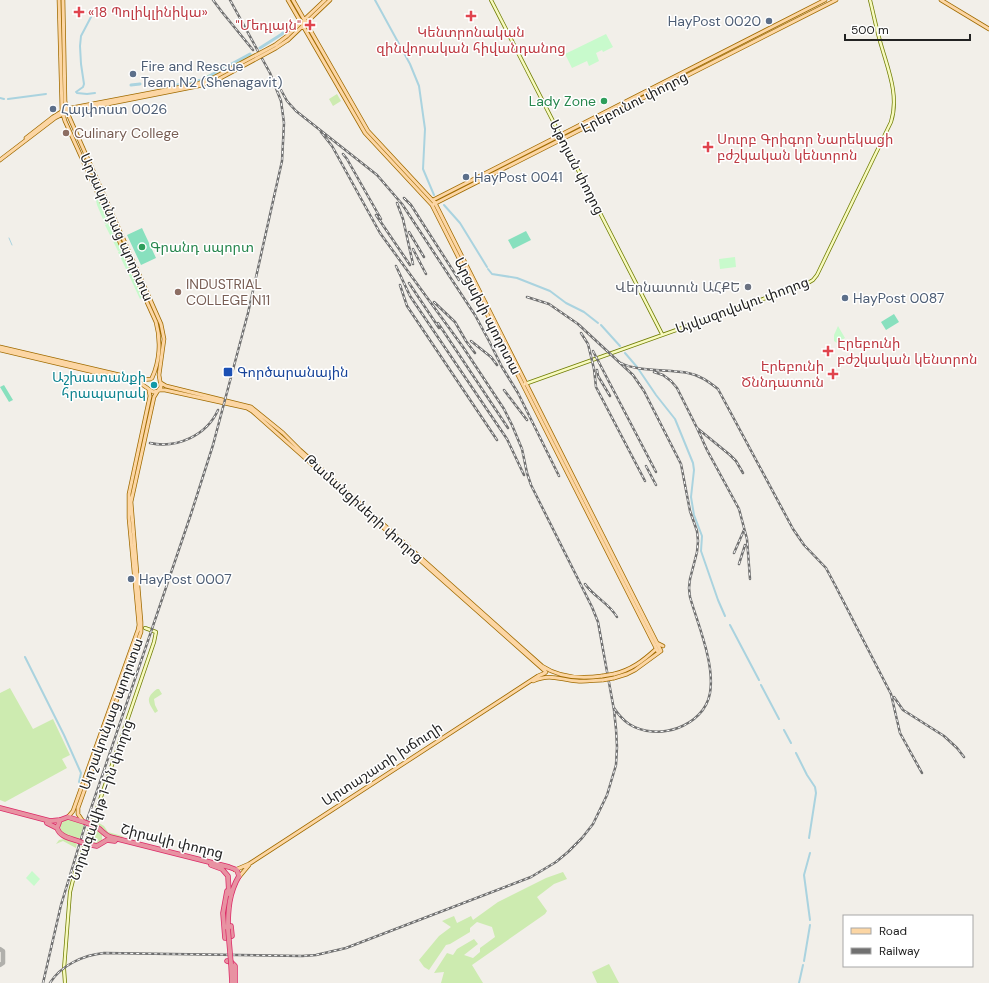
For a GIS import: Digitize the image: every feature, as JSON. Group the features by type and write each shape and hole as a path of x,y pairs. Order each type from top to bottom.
{"highway":[{"name":"Շիրակի փողոց","path":"0,809 50,821 68,817 101,829 104,834 110,837 229,867 235,870"},
{"name":"Շիրակի փողոց","path":"0,809 50,823 64,836 86,844 97,846 107,840 112,840 215,866 223,870 229,877"},
{"path":"57,828 60,820"},
{"name":"Շիրակի փողոց","path":"102,843 104,834"},
{"path":"229,877 232,880 238,878 239,873 235,870"},
{"name":"Արտաշատի խճուղի","path":"233,983 229,963 226,910 230,871 235,870"},
{"name":"Արտաշատի խճուղի","path":"227,930 228,909 232,889 238,878"},
{"path":"229,884 223,913 225,938 231,937 232,935 230,916 232,889"}],"main road":[{"name":"Արշակունյաց պողոտա","path":"60,0 65,111 156,322 160,337 159,352 152,379"},
{"name":"Արշակունյաց պողոտա","path":"62,60 64,0"},
{"name":"Արցախի պողոտա","path":"288,0 303,22 332,72 362,129 433,202 524,385 659,649"},
{"name":"Արցախի պողոտա","path":"293,0 303,22"},
{"path":"0,159 49,120 65,111 216,79 287,38 325,0"},
{"path":"303,22 330,0"},
{"name":"Աթոյան փողոց","path":"491,0 562,136 662,334"},
{"name":"Էրեբունու փողոց","path":"433,202 825,0"},
{"name":"Էրեբունու փողոց","path":"562,136 836,0"},
{"name":"Այվազովսկու փողոց","path":"524,385 662,334 808,283 817,275 861,186 894,114 895,104 893,86 870,0"},
{"path":"941,0 989,29"},
{"name":"Արշակունյաց պողոտա","path":"119,236 160,321 164,337 163,354 159,374 161,382"},
{"path":"149,307 153,305"},
{"path":"160,337 164,337"},
{"path":"0,348 141,380 156,378 161,382 158,391 149,390 140,383 0,348"},
{"path":"149,390 147,384 152,379"},
{"name":"Թամանցիների փողոց","path":"161,382 166,386 251,407 283,433 300,450 519,646 546,671 549,677"},
{"name":"Արշակունյաց պողոտա","path":"84,822 78,815 78,808 141,632 129,518 133,473 150,397 149,390"},
{"name":"Թամանցիների փողոց","path":"158,391 165,390 247,408 252,411 546,671 551,670 553,672 579,678 603,678"},
{"name":"Արշակունյաց պողոտա","path":"130,495 138,474 154,397 158,391"},
{"path":"143,428 147,429"},
{"path":"133,473 135,476 138,474"},
{"name":"Արշակունյաց պողոտա","path":"68,817 73,811 141,626"},
{"name":"Նորագավիթ 1-ին փողոց","path":"65,983 64,969 70,892 74,876 90,825 119,746 154,642 156,632 141,626"},
{"path":"655,643 659,649"},
{"path":"652,653 655,643"},
{"path":"614,676 631,668 659,649"},
{"path":"553,672 549,677 579,682 627,674 635,670 659,649"},
{"name":"Արտաշատի խճուղի","path":"235,870 250,864 546,671"},
{"name":"Արտաշատի խճուղի","path":"528,683 549,677"},
{"name":"Արտաշատի խճուղի","path":"238,878 250,864"}],"green space":[{"path":"606,34 613,47 603,52 602,50 596,53 599,61 589,66 587,61 572,68 565,54"},
{"path":"250,54 253,55 203,80 204,76 214,73"},
{"path":"337,94 341,101 333,106 329,99"},
{"path":"98,199 109,222 105,224 97,205 96,200"},
{"path":"109,223 122,250 118,251 105,225"},
{"name":"Գրանդ սպորտ","path":"142,228 156,258 141,265 127,235"},
{"path":"526,231 531,240 513,249 508,240"},
{"path":"122,250 143,297 140,299 118,252"},
{"path":"735,257 736,267 720,269 719,259"},
{"path":"894,314 899,322 886,330 881,322"},
{"path":"838,326 845,338 837,343 834,341 834,335"},
{"path":"152,380 156,380 158,381 158,389 152,390 149,387 149,383"},
{"path":"4,385 13,400 9,402 0,387"},
{"path":"10,688 33,729 53,719 70,755 62,759 67,768 5,802 0,800 0,693"},
{"path":"157,689 159,689 162,694 154,699 158,711 155,713 149,703 149,698"},
{"path":"68,819 84,824 78,840 64,835 61,831 60,827 62,823 64,820"},
{"path":"94,820 104,826 108,832 124,838 111,836 98,825 92,823"},
{"path":"91,826 97,828 102,834 102,840 96,844 87,842"},
{"path":"64,839 77,843 76,848 63,841 56,844 59,840"},
{"path":"32,871 40,879 34,886 26,878"},
{"path":"563,872 567,879 554,884 537,897 547,911 545,914 472,965 483,983 441,983 444,972 434,973 447,953 453,955 457,949 474,939 478,944 464,955 473,958 480,952 480,948 495,937 492,927 477,922 470,928 470,932 446,945 429,970 424,967 419,960 439,936 451,927 442,921 454,916 457,923 471,916 473,920 498,902 546,878"},
{"path":"609,964 619,983 597,983 592,972"}],"waterway":[{"path":"375,0 410,64 419,86 425,129 423,169 434,195"},
{"path":"76,92 83,87 84,84 81,64 81,36 91,17"},
{"path":"260,48 282,34 291,23"},
{"path":"177,85 202,80 250,54"},
{"path":"131,85 140,84"},
{"path":"77,93 95,93"},
{"path":"8,99 46,94"},
{"path":"0,98 4,99"},
{"path":"444,205 460,223 487,267"},
{"path":"9,238 12,245"},
{"path":"488,269 492,274 517,278 550,291 566,303 584,312 598,323"},
{"path":"601,325 620,346"},
{"path":"625,353 675,419 693,463 694,470 691,497 694,515 702,536 701,551 725,616"},
{"path":"730,625 759,680"},
{"path":"25,657 64,735 81,773 79,782"},
{"path":"761,685 779,719"},
{"path":"784,730 791,743"},
{"path":"796,753 815,787 816,793 809,838"},
{"path":"810,853 804,875 810,920"},
{"path":"804,961 810,925"},
{"path":"799,983 803,965"}],"taxiway":[{"path":"0,949 3,951 3,963 0,965"}],"railway":[{"path":"213,0 253,50"},
{"path":"43,983 61,905 84,829 213,445 248,313 282,161 284,123 281,101 270,73 230,0"},
{"path":"281,90 287,101 296,111 377,175 402,204 475,315 502,367 518,393 559,476"},
{"path":"50,983 60,971 74,962 89,956 104,953 302,956 316,955 346,948 531,877 556,862 582,838 593,824 607,795 616,765 616,729 598,622 592,607 531,485 522,449 504,409 463,347 380,233 332,146 321,132"},
{"path":"343,154 381,219"},
{"path":"404,198 411,205 459,280"},
{"path":"397,203 403,219 413,264"},
{"path":"376,215 410,265"},
{"path":"409,232 424,257"},
{"path":"413,249 426,274"},
{"path":"396,266 410,296 507,439 524,475"},
{"path":"409,283 439,328"},
{"path":"400,285 407,306 497,440"},
{"path":"527,297 549,304 578,324 633,375 644,391 681,464 690,511 697,531 697,552 689,588 690,597 705,645 710,670 710,693 706,705 699,715 678,728 653,732 640,729 629,724 614,708"},
{"path":"434,302 455,322 475,353"},
{"path":"438,323 508,428"},
{"path":"581,333 588,344 594,369 596,387 645,481"},
{"path":"471,341 491,357 497,365"},
{"path":"593,351 656,472"},
{"path":"621,363 636,368 681,372 696,375 718,389 793,529 804,545 826,568 891,694 900,733 922,773"},
{"path":"597,370 598,376 610,396"},
{"path":"654,372 663,375 671,381 677,388 697,428 730,455 736,461 743,473"},
{"path":"504,390 527,420"},
{"path":"150,443 170,444 190,438 207,427 218,410"},
{"path":"697,428 707,450 739,509 747,539 750,579"},
{"path":"646,466 656,485"},
{"path":"734,553 744,530"},
{"path":"739,564 745,545"},
{"path":"585,584 614,612 617,617"},
{"path":"894,697 903,710 944,736 964,757"}],"place":[{"name":"«18 Պոլիկլինիկա»","path":"79,12"},
{"name":"Կենտրոնական զինվորական հիվանդանոց","path":"471,16"},
{"name":"HayPost 0020","path":"769,21"},
{"name":"\"Մեդլայն\"","path":"310,25"},
{"name":"Fire and Rescue Team N2 (Shenagavit)","path":"133,74"},
{"name":"Lady Zone","path":"604,101"},
{"name":"Հայփոստ 0026","path":"53,109"},
{"name":"Culinary College","path":"66,133"},
{"name":"Սուրբ Գրիգոր Նարեկացի բժշկական կենտրոն","path":"708,147"},
{"name":"HayPost 0041","path":"466,177"},
{"name":"Գրանդ սպորտ","path":"142,247"},
{"name":"Վերնատուն ԱՀՔԵ","path":"748,287"},
{"name":"INDUSTRIAL COLLEGE N11","path":"178,292"},
{"name":"HayPost 0087","path":"845,298"},
{"name":"Էրեբունի բժշկական կենտրոն","path":"828,351"},
{"name":"Գործարանային","path":"228,372"},
{"name":"Էրեբունի Ծննդատուն","path":"833,374"},
{"name":"Աշխատանքի հրապարակ","path":"154,385"},
{"name":"HayPost 0007","path":"131,579"}]}
